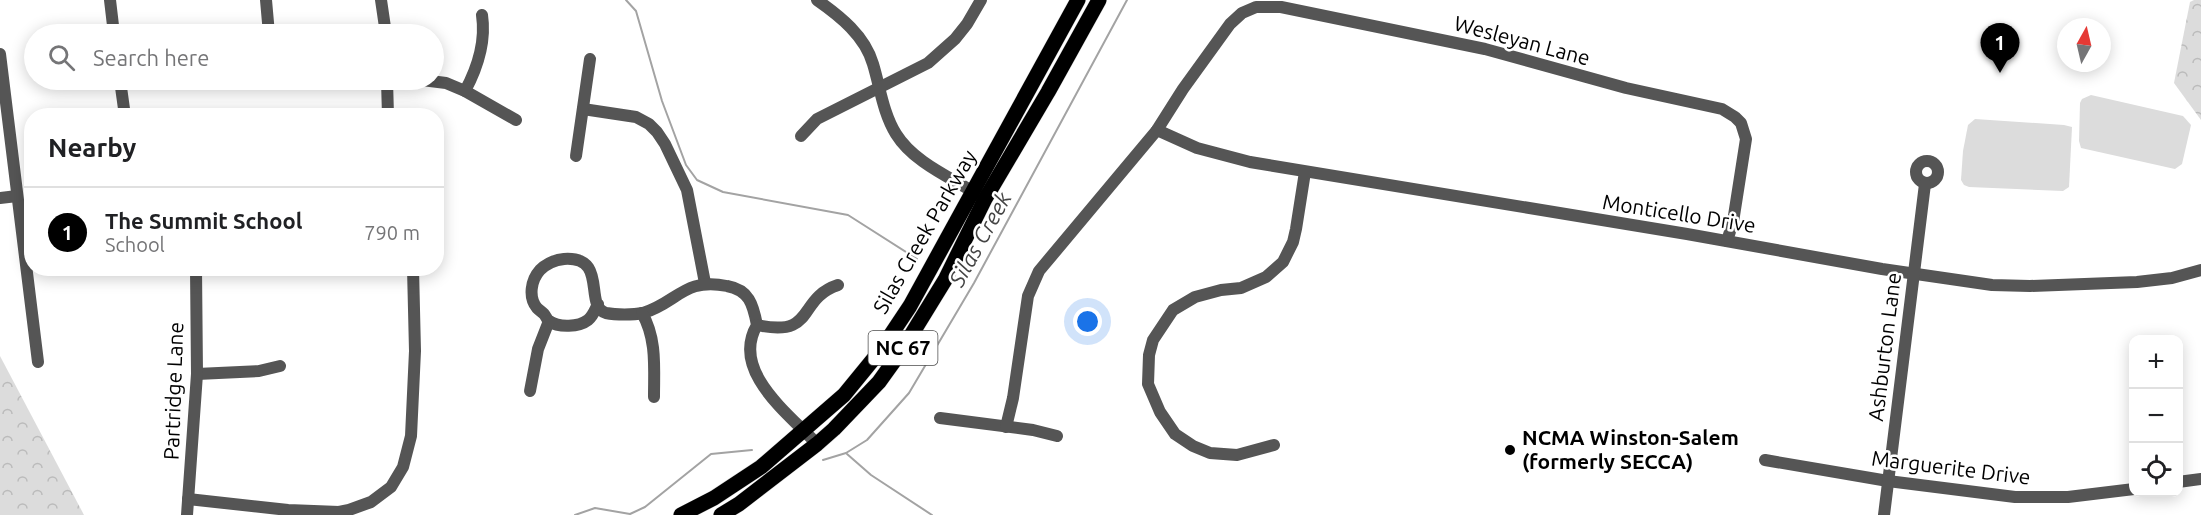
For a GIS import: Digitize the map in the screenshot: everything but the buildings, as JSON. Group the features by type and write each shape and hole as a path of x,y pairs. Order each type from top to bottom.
{"main road":[{"name":"Silas Creek Parkway","path":"721,515 739,504 834,429 879,382 902,350 945,280 993,156 1078,0"},
{"name":"Silas Creek Parkway","path":"681,515 714,498 761,467 844,394 880,351 978,195 1048,92 1099,0"}],"street":[{"path":"110,0 113,24"},
{"path":"266,0 268,24"},
{"path":"381,0 385,24"},
{"path":"817,0 845,21 864,44 873,64 888,117 896,134 909,150 927,164 978,195"},
{"path":"801,136 817,119 915,71 942,51 967,24 981,0"},
{"name":"Wesleyan Lane","path":"1005,427 1013,398 1028,296 1039,271 1157,130 1183,89 1230,24 1242,13 1256,7 1281,7 1485,49 1626,88 1722,109 1741,123 1746,138 1733,222 1727,241"},
{"path":"465,91 472,78 482,47 484,29 482,15"},
{"path":"0,54 24,256"},
{"path":"576,156 590,59"},
{"path":"444,83 465,91 516,120"},
{"path":"121,90 124,108"},
{"path":"387,90 388,108"},
{"path":"583,109 622,113 643,120 657,132 687,190 705,283"},
{"name":"Monticello Drive","path":"1157,130 1197,148 1250,162 1914,274 1992,285 2137,282 2172,278 2201,270"},
{"path":"1274,445 1237,455 1210,453 1193,446 1175,434 1160,412 1148,384 1149,356 1152,340 1173,310 1195,297 1221,290 1241,288 1266,277 1283,262 1293,242 1305,172"},
{"name":"Ashburton Lane","path":"1884,515 1925,184"},
{"path":"0,198 16,196"},
{"path":"598,304 591,317 582,324 562,325 549,321 535,305 531,291 532,283 542,268 559,260 573,260 589,269 593,275 598,304 608,313 642,313 684,291 705,283 733,287 746,294 753,307 757,325 751,335 751,350 756,375 765,391 817,444"},
{"path":"27,276 38,362"},
{"name":"Partridge Lane","path":"187,515 197,374 196,276"},
{"path":"188,499 288,510 339,512 370,502 391,486 403,467 411,436 415,351 413,276"},
{"path":"757,325 782,329 793,326 822,293 838,285"},
{"path":"642,313 650,330 653,344 654,397"},
{"path":"530,391 538,349 549,321"},
{"path":"197,374 259,371 280,366"},
{"path":"940,418 1033,430 1057,436"},
{"name":"Marguerite Drive","path":"1765,460 1888,481 2037,498 2068,497 2129,489"},
{"path":"2183,481 2201,479"}],"green space":[{"path":"2201,0 2201,120 2174,83 2190,2"},
{"path":"2091,95 2183,116 2191,125 2182,164 2175,169 2081,148 2079,141 2080,103 2082,99"},
{"path":"1975,119 2072,127 2069,187 2063,191 1964,185 1961,180 1963,151 1968,125"},
{"path":"0,356 84,515 0,515"}],"waterway":[{"path":"626,0 636,11 662,101 686,165 697,180 723,192 848,215 917,259"},
{"name":"Silas Creek","path":"823,460 846,453 867,440 909,393 974,283 1127,0"},
{"name":"Silas Creek","path":"575,515 595,508 630,514 645,507 711,454 752,450"},
{"path":"847,454 871,475 932,515"}],"place":[{"name":"The Summit School","path":"2000,73"},
{"name":"NCMA Winston-Salem (formerly SECCA)","path":"1510,450"}]}
